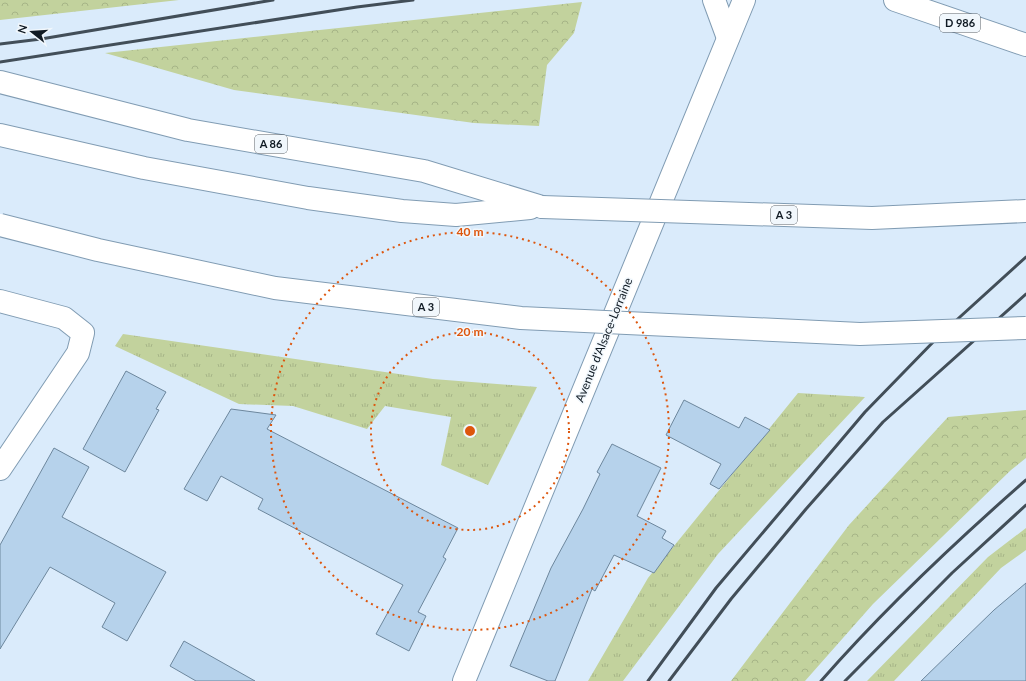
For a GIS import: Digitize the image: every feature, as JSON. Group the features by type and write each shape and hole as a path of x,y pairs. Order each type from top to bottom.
{"main road":[{"path":"714,0 728,38"},
{"name":"Avenue d'Alsace-Lorraine","path":"464,681 744,0"},
{"name":"D 986","path":"895,0 1026,46"},
{"name":"A 86","path":"0,82 188,130 424,171 542,207"},
{"name":"A 3","path":"0,135 144,168 316,199 402,211 456,215 542,207 872,218 1026,211"},
{"name":"A 3","path":"0,225 98,250 275,288 521,318 860,334 1026,328"},
{"path":"0,301 64,318 83,333 78,353 0,469"}],"green space":[{"path":"0,0 179,0 0,20"},
{"path":"582,2 574,33 547,65 539,126 474,123 234,90 105,53"},
{"path":"123,334 433,379 537,387 488,485 441,465 451,417 385,406 367,429 293,406 239,404 115,346"},
{"path":"798,393 865,397 718,554 623,681 588,681 648,578"},
{"path":"1026,410 1026,458 1011,470 873,604 805,681 731,681 849,525 948,417"},
{"path":"1026,528 1026,550 1001,568 894,681 867,681 988,557"}],"building":[{"path":"126,371 166,392 156,409 159,410 125,472 83,449"},
{"path":"684,400 739,428 745,417 770,430 719,489 710,484 721,464 666,435"},
{"path":"231,409 276,415 267,429 458,528 443,557 446,559 418,612 426,616 409,651 376,634 403,585 258,509 263,499 221,476 207,501 184,489"},
{"path":"612,444 661,468 637,516 666,531 662,538 674,545 654,573 614,555 595,591 592,589 555,681 548,681 510,666 551,568 583,509 600,474 597,472"},
{"path":"54,448 89,467 62,517 166,572 127,641 102,627 115,603 50,567 0,649 0,545"},
{"path":"1026,583 1026,681 921,681 994,610"},
{"path":"184,641 255,681 196,681 170,666"}],"railway":[{"path":"0,44 41,39 273,0"},
{"path":"0,62 357,7 413,0"},
{"path":"648,681 716,588 865,412 939,336 1026,257"},
{"path":"669,681 731,599 806,509 883,422 1026,294"},
{"path":"821,681 869,628 920,577 1026,480"},
{"path":"845,681 952,573 1026,505"}]}
